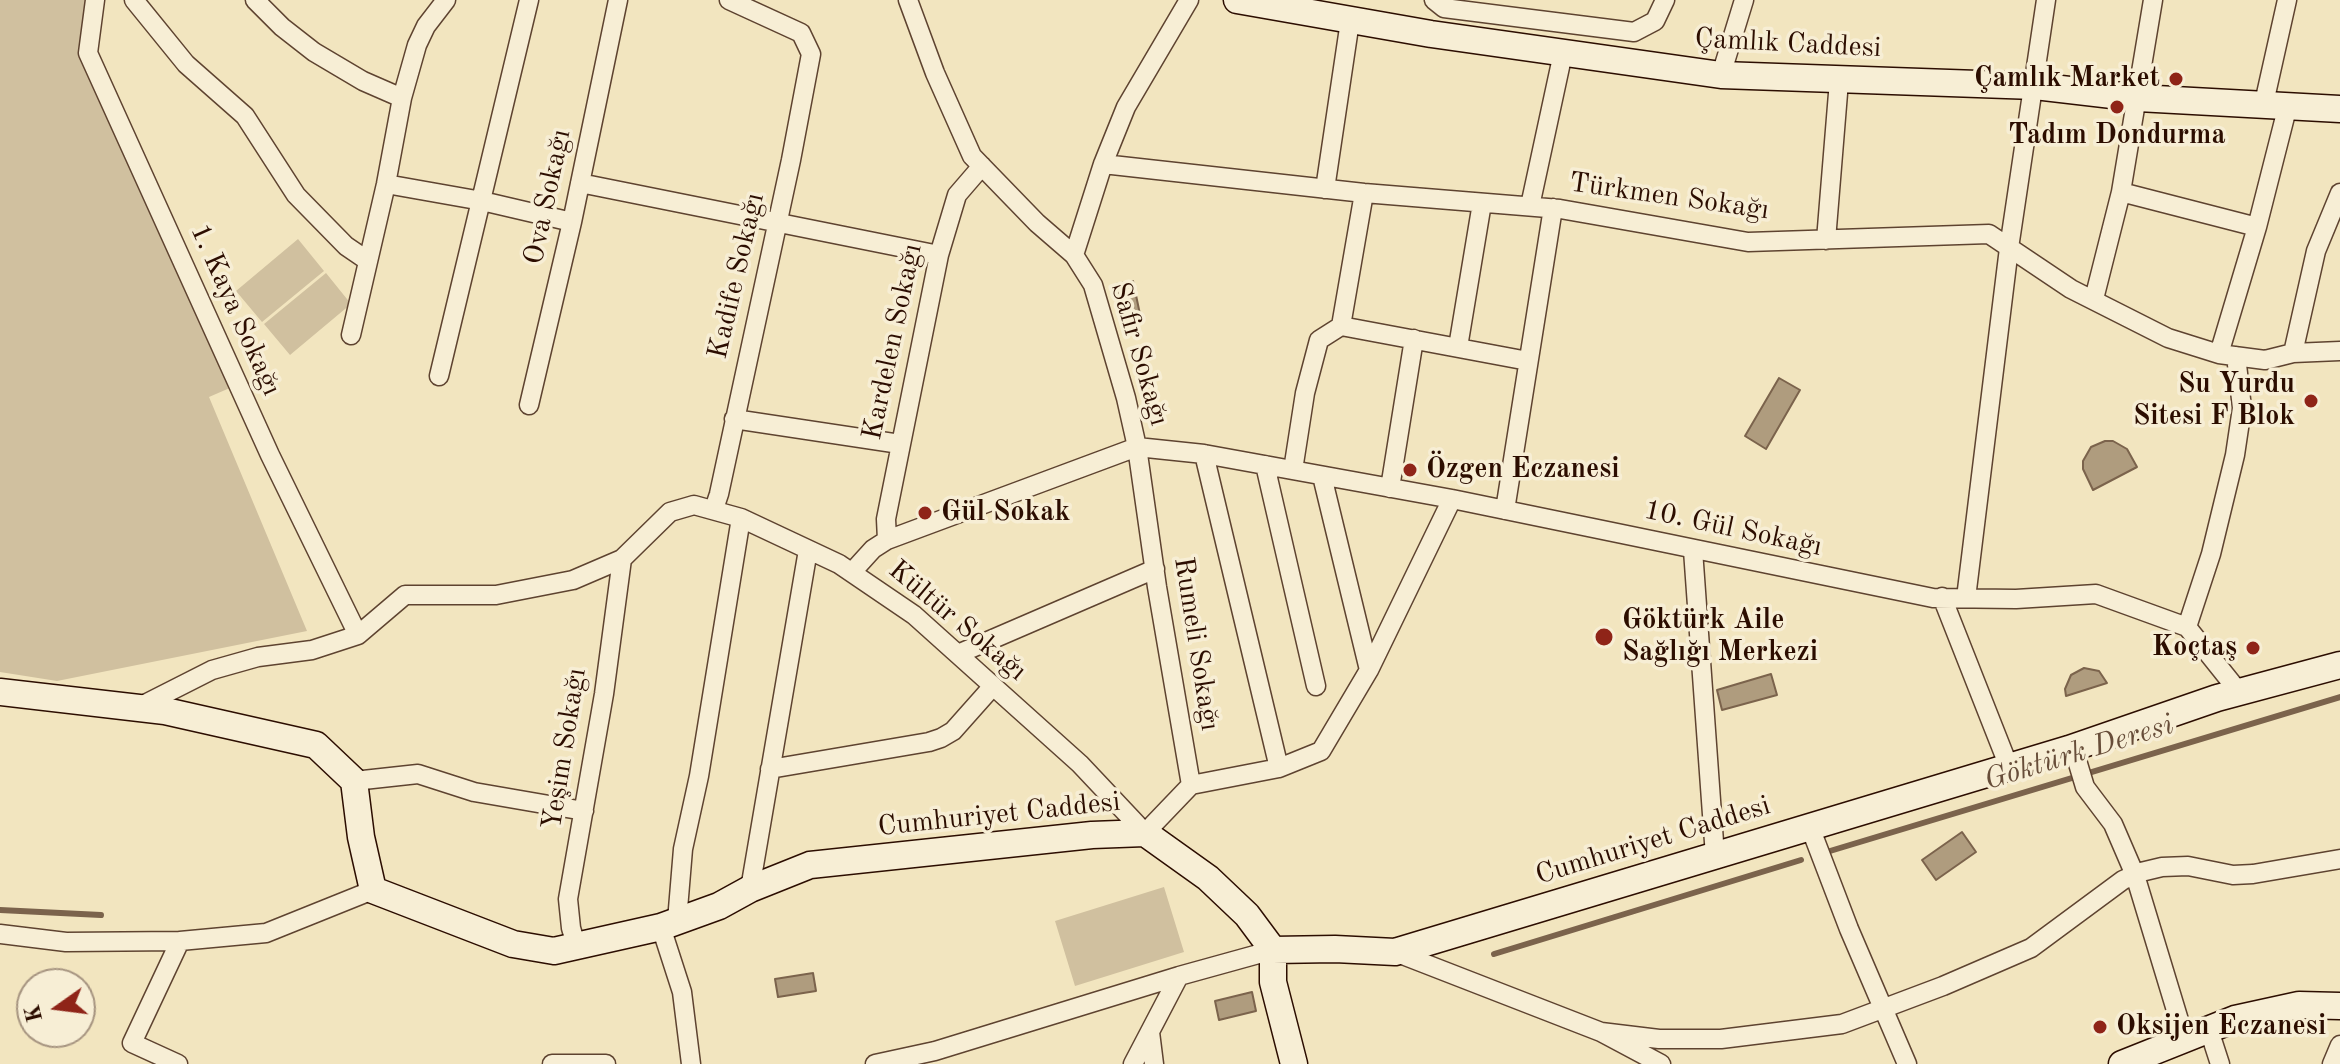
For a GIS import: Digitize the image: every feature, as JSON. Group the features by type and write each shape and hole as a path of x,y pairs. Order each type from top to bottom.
{"main road":[{"name":"Çamlık Caddesi","path":"1237,0 1350,21 1721,75 2035,86 2138,98 2340,109"},
{"name":"Cumhuriyet Caddesi","path":"373,890 513,944 554,951 669,924 719,906 750,889 810,865 1092,835 1145,833 1208,878 1247,915 1273,950 1395,952 2009,767 2076,758 2239,692 2340,665"},
{"path":"0,692 165,711 316,745 354,781 361,837 373,890"},
{"path":"1273,950 1273,982 1294,1064"},
{"path":"2122,1064 2235,1019 2299,1005 2340,1006"}],"street":[{"name":"1. Kaya Sokağı","path":"95,0 88,53 270,455 358,635"},
{"path":"134,0 186,64 245,116 296,195 346,246 368,261"},
{"path":"255,0 282,27 314,52 363,81 402,98"},
{"path":"351,335 386,184 402,98 417,45 426,26 446,0"},
{"path":"439,376 529,0"},
{"name":"Ova Sokağı","path":"529,405 572,222 618,0"},
{"name":"Kadife Sokağı","path":"714,509 811,54 801,33 729,0"},
{"name":"Safir Sokağı","path":"908,0 935,73 972,156 1037,223 1074,255 1093,285 1137,447"},
{"path":"1074,255 1103,164 1126,107 1189,0"},
{"path":"1434,0 1444,8 1634,32 1655,21 1665,0"},
{"path":"1721,75 1744,0"},
{"path":"1966,598 2009,248 2046,0"},
{"path":"2094,299 2121,192 2153,0"},
{"path":"2239,692 2187,627 2211,554 2235,455 2242,408 2228,355 2257,227 2276,104 2287,0"},
{"path":"1325,189 1350,21"},
{"path":"1530,206 1563,53"},
{"path":"1826,240 1839,81"},
{"name":"Türkmen Sokağı","path":"1103,164 1364,193 1553,208 1748,242 1989,234 2071,289 2168,338 2228,355 2265,360 2293,353 2340,351"},
{"name":"Kardelen Sokağı","path":"887,540 886,519 939,255 957,195 982,166"},
{"path":"580,183 939,255"},
{"path":"386,184 482,201 572,222"},
{"path":"2121,192 2257,227"},
{"path":"1341,326 1364,193"},
{"path":"2293,353 2316,251 2340,193"},
{"path":"1458,347 1482,203"},
{"path":"1505,510 1553,208"},
{"path":"1293,470 1305,393 1319,340 1341,326 1528,361"},
{"path":"1390,488 1414,339"},
{"path":"734,419 900,444"},
{"path":"853,571 873,549 887,540 1137,447"},
{"name":"10. Gül Sokağı","path":"1137,447 1204,454 1452,499 1693,550 1942,597 2016,599 2096,594 2187,627"},
{"name":"Rumeli Sokağı","path":"1137,447 1191,785"},
{"path":"1204,454 1279,768"},
{"path":"1265,465 1316,686"},
{"path":"1322,476 1369,670"},
{"path":"1145,833 1191,785 1279,768 1321,751 1369,670 1452,499"},
{"name":"Kültür Sokağı","path":"622,559 670,512 694,505 741,518 853,571 914,615 958,654 1080,764 1145,833"},
{"path":"691,1064 669,924 704,746 741,518"},
{"path":"750,889 808,550"},
{"path":"1693,550 1715,856"},
{"path":"137,708 212,670 258,657 312,650 358,635 405,595 496,595 573,580 622,559"},
{"name":"Yeşim Sokağı","path":"577,948 568,899 604,694 622,559"},
{"path":"958,654 1155,569"},
{"path":"1942,597 2009,767"},
{"path":"770,769 941,738 953,731 993,686"},
{"path":"2076,758 2085,787 2113,824 2135,875 2185,1040"},
{"path":"354,781 418,774 474,792 584,811"},
{"path":"1810,827 1849,929 1907,1064"},
{"path":"1601,1032 1659,1039 1721,1039 1842,1024 2031,948 2123,880 2135,875 2162,867 2188,866 2233,875 2253,874 2340,859"},
{"path":"0,934 66,942 180,941 266,933 373,890"},
{"path":"178,1064 132,1043 180,941"},
{"path":"875,1064 935,1051 1273,950"},
{"path":"1395,952 1601,1032 1661,1064"},
{"path":"1133,1064 1179,976"},
{"path":"2209,1030 2220,1064"},
{"path":"1150,1032 1154,1064"},
{"path":"2332,1064 2340,1045"},
{"path":"552,1064 606,1064"}],"shaded area":[{"path":"0,0 91,0 85,27 239,384 209,397 307,631 57,681 0,672"},
{"path":"298,239 324,271 262,322 236,291"},
{"path":"326,273 351,304 290,355 264,324"},
{"path":"1133,281 1141,319 1124,323 1116,284"},
{"path":"1779,378 1800,390 1766,449 1745,436"},
{"path":"2113,441 2127,449 2137,467 2093,490 2083,469 2083,461 2091,447"},
{"path":"2084,668 2099,671 2107,683 2066,696 2065,689 2071,675"},
{"path":"1771,674 1777,695 1722,710 1717,690"},
{"path":"1962,832 1976,852 1936,880 1922,860"},
{"path":"1164,887 1184,952 1075,986 1055,921"},
{"path":"813,973 816,991 778,997 775,979"},
{"path":"1252,992 1256,1011 1219,1020 1215,1001"}],"waterway":[{"name":"Göktürk Deresi","path":"1830,851 2340,697"},
{"name":"Göktürk Deresi","path":"1494,954 1801,860"},
{"name":"Göktürk Deresi","path":"0,910 101,915"}],"place":[{"name":"Çamlık Market","path":"2176,79"},
{"name":"Tadım Dondurma","path":"2117,107"},
{"name":"Su Yurdu Sitesi F Blok","path":"2311,401"},
{"name":"Özgen Eczanesi","path":"1410,470"},
{"name":"Gül Sokak","path":"925,513"},
{"name":"Göktürk Aile Sağlığı Merkezi","path":"1604,637"},
{"name":"Koçtaş","path":"2253,648"},
{"name":"Oksijen Eczanesi","path":"2100,1027"}]}
